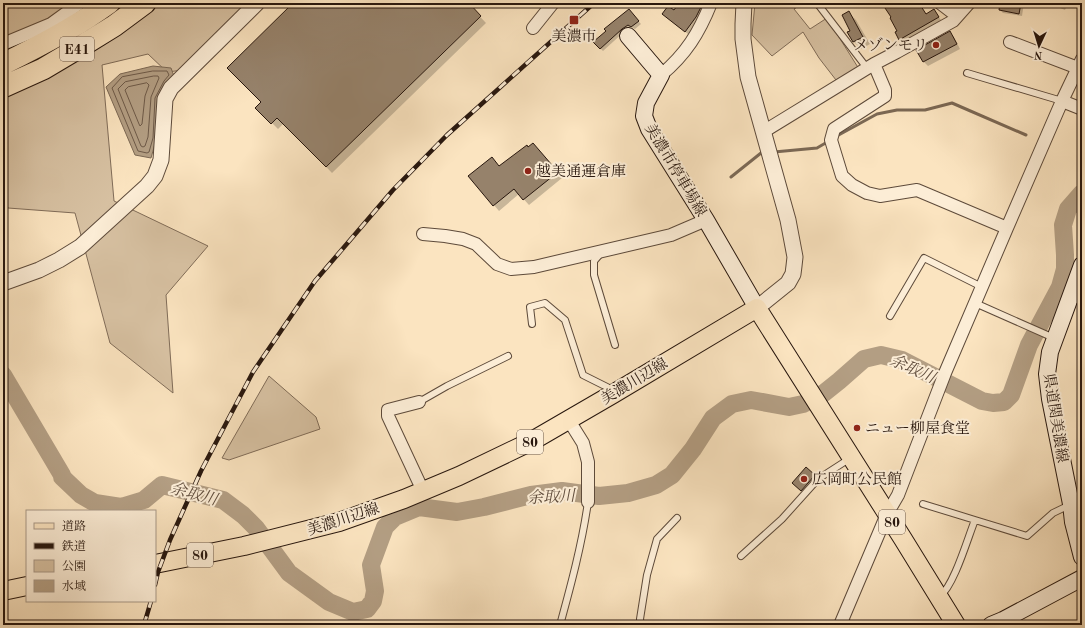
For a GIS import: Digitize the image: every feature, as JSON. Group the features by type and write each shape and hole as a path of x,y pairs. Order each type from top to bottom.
{"highway":[{"name":"E41","path":"3,64 68,31 109,3"},
{"name":"E41","path":"3,86 43,69 80,48 114,26 145,3"}],"main road":[{"path":"628,36 661,75"},
{"name":"美濃市停車場線","path":"661,75 646,103 644,116 649,129 706,220 757,308"},
{"name":"県道関美濃線","path":"1082,265 1075,300 1055,338 1050,352 1047,374 1050,399 1077,502 1073,522 1082,557"},
{"name":"美濃川辺線","path":"156,564 284,537 351,518 459,476 532,441 757,308"},
{"name":"80","path":"757,308 956,625"},
{"path":"991,625 1082,578"},
{"path":"3,591 26,586"}],"street":[{"path":"3,44 51,24 80,3"},
{"path":"3,283 39,270 80,247 147,186 155,176 161,160 165,99 171,88 257,3"},
{"path":"533,28 553,3"},
{"path":"661,75 673,65 694,40 712,3"},
{"path":"744,3 743,39 748,77 788,220 794,251 793,274 788,283 757,308"},
{"path":"940,3 953,13"},
{"path":"763,132 871,66 953,21 953,13 963,3"},
{"path":"953,13 969,3"},
{"path":"845,623 887,514 898,495 945,373 1062,101 1080,64 1010,42"},
{"path":"871,66 885,90 885,96 834,129 832,143 842,176 852,185 866,193 880,196 917,190 1007,228"},
{"path":"1062,101 1082,109"},
{"path":"423,234 462,239 476,244 497,264 511,269 534,268 603,250 671,235 706,220"},
{"path":"419,402 388,410 388,416 423,491"},
{"path":"568,419 583,443 588,462 588,502"}],"lane":[{"path":"817,3 871,66"},
{"path":"967,73 1062,101"},
{"path":"603,250 594,261 594,276 615,345"},
{"path":"890,316 924,258 982,287"},
{"path":"532,324 530,306 545,303 565,320 583,375 616,392"},
{"path":"975,303 1055,338"},
{"path":"419,402 447,386 508,356"},
{"path":"741,556 782,519 818,479 852,458"},
{"path":"560,625 584,528 588,502"},
{"path":"924,504 1026,536 1053,513 1077,502"},
{"path":"641,625 640,619 646,575 657,538 677,518"},
{"path":"938,597 945,593 952,580 975,520"}],"green space":[{"path":"3,3 257,3 192,69 167,72 148,54 102,65 114,201 208,246 166,295 173,393 110,343 75,213 8,208 3,196"},
{"path":"755,3 804,3 794,9 810,29 827,18 859,69 836,80 819,58 803,32 772,56 752,35"},
{"path":"269,376 316,417 320,429 229,460 222,458"}],"water":[{"path":"153,66 171,68 174,76 151,158 135,155 106,87 120,74"}],"building":[{"path":"293,3 469,3 481,16 326,167 277,118 271,124 255,108 261,102 227,68"},
{"path":"679,3 703,3 696,17 685,32 662,14 668,6 674,10"},
{"path":"886,3 919,3 926,14 934,9 939,17 899,40 895,32 897,31 890,18 891,17 885,8 888,6"},
{"path":"1000,3 1021,3 1019,14 999,10"},
{"path":"629,9 639,21 631,27 628,25 622,29 600,49 593,42 606,31 604,29"},
{"path":"849,11 863,37 853,42 847,32 850,31 842,15"},
{"name":"メゾンモリ","path":"950,31 957,44 923,62 916,50"},
{"path":"533,143 558,172 523,200 514,189 493,206 468,176 492,157 499,166 527,145 528,147"},
{"name":"広岡町公民館","path":"806,467 815,475 801,491 792,483"}],"waterway":[{"path":"835,137 877,114 897,110 925,110 952,103 1026,135"},
{"path":"774,152 817,148 829,141"},
{"path":"731,177 761,153 765,153"},
{"name":"余取川","path":"3,375 62,477 81,495 95,503 121,507 144,500 162,485 223,500 243,515 256,528 289,573 329,602 353,612 367,609 373,601 375,591 371,565 385,527 395,517 419,507 457,512 531,495 562,491 599,496 628,493 656,485 672,475 693,449 713,418 732,404 751,400 789,407 803,404 824,393 864,359 881,355 902,360 982,401 993,403 1004,402 1011,395 1029,345 1060,287 1065,269 1063,225 1068,209 1082,193"}],"railway":[{"path":"156,581 170,540 201,471 253,372 315,281 393,190 447,135 594,3"},
{"path":"144,625 151,602"}],"place":[{"name":"美濃市","path":"574,20"},
{"name":"メゾンモリ","path":"936,45"},
{"name":"越美通運倉庫","path":"528,171"},
{"name":"ニュー柳屋食堂","path":"857,428"},
{"name":"広岡町公民館","path":"804,479"}]}
